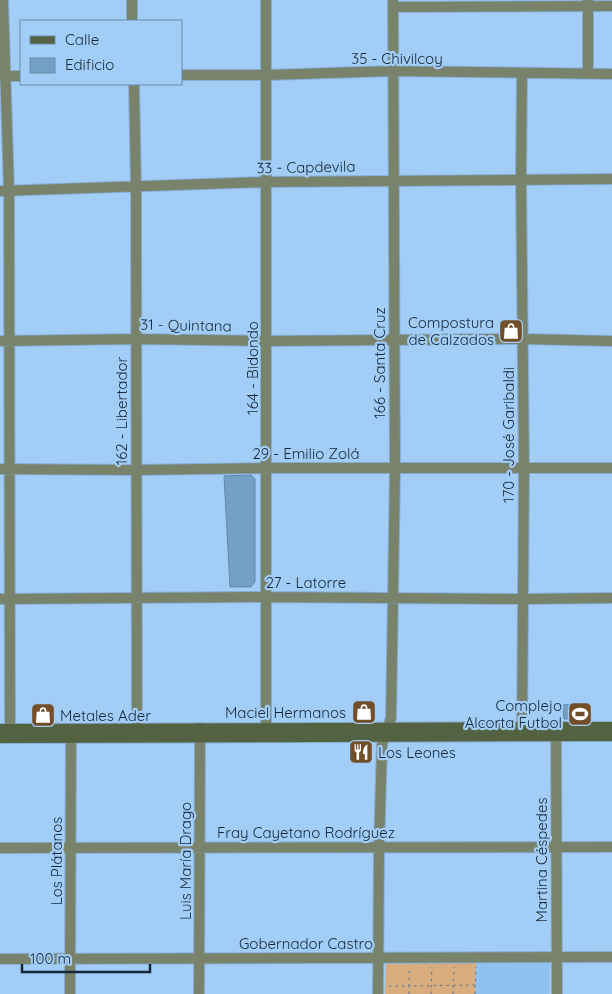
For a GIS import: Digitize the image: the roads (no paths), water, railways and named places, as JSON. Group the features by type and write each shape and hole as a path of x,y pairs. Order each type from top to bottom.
{"main road":[{"path":"5,733 266,732 390,726 612,736"},
{"path":"556,732 612,727"},
{"path":"266,732 385,738 522,731"}],"street":[{"path":"3,0 5,733"},
{"path":"132,0 132,20"},
{"name":"164 - Bidondo","path":"266,0 268,75 266,182 266,732"},
{"path":"393,3 588,3 612,6"},
{"name":"166 - Santa Cruz","path":"382,990 378,958 379,848 382,745 390,726 391,718 395,468 393,3"},
{"path":"588,3 588,73"},
{"name":"35 - Chivilcoy","path":"182,75 268,75 393,71 612,74"},
{"name":"170 - José Garibaldi","path":"522,74 521,179 524,468 522,731"},
{"path":"3,76 20,76"},
{"name":"162 - Libertador","path":"134,85 136,187 137,733"},
{"name":"33 - Capdevila","path":"5,191 266,182 612,179"},
{"name":"31 - Quintana","path":"4,341 523,339 612,341"},
{"name":"29 - Emilio Zolá","path":"4,469 612,468"},
{"name":"27 - Latorre","path":"5,599 265,597 612,598"},
{"name":"Luis María Drago","path":"199,994 200,732"},
{"name":"Martina Céspedes","path":"556,732 557,994"},
{"name":"Los Plátanos","path":"70,994 71,733"},
{"name":"Fray Cayetano Rodríguez","path":"0,848 612,847"},
{"name":"Gobernador Castro","path":"0,959 612,957"}],"place":[{"name":"Compostura de Calzados","path":"511,331"},
{"name":"Maciel Hermanos","path":"364,712"},
{"name":"Complejo Alcorta Futbol","path":"580,714"},
{"name":"Metales Ader","path":"43,715"},
{"name":"Los Leones","path":"361,752"}]}
